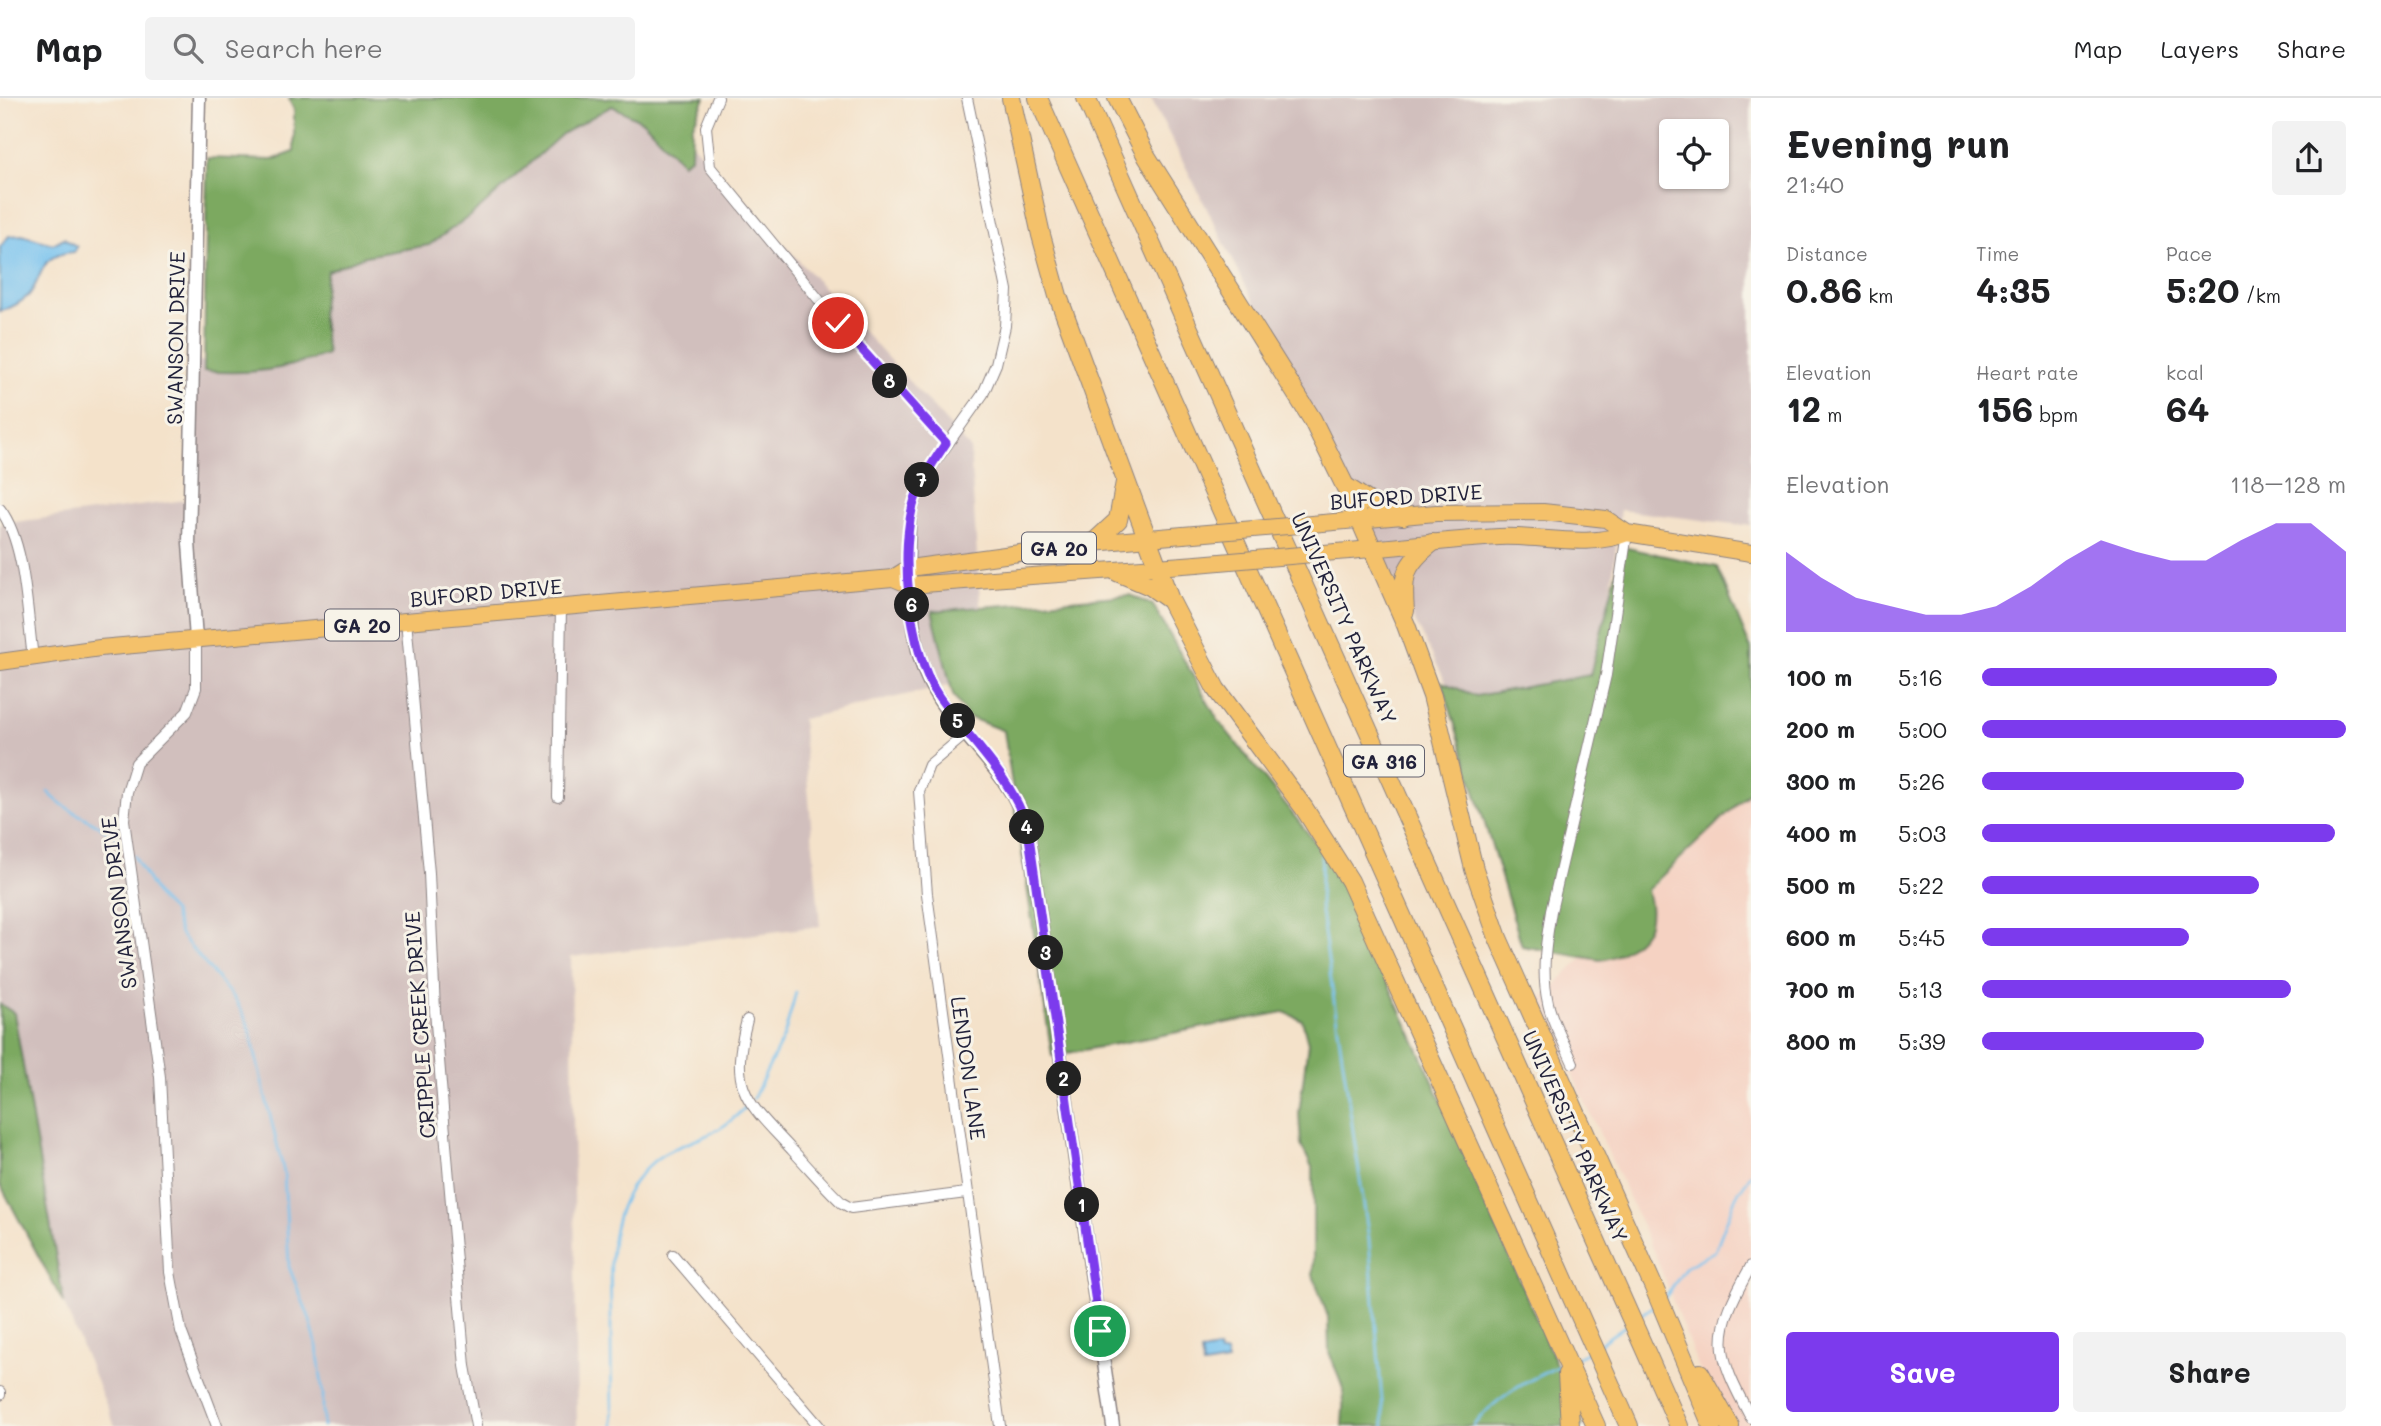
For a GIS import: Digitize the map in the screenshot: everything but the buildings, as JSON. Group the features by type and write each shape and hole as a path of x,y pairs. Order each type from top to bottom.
{"highway":[{"path":"1011,98 1048,266 1170,600 1216,688 1304,808 1350,881 1596,1426"},
{"name":"GA 316","path":"1038,98 1629,1426"},
{"name":"UNIVERSITY PARKWAY","path":"1086,98 1679,1426"},
{"path":"1106,98 1147,157 1312,419 1345,486 1406,625 1432,696 1485,904 1712,1426"},
{"path":"1116,98 1147,157"},
{"path":"1093,543 1118,520 1123,505 1125,475"},
{"path":"1345,486 1376,506 1403,516"},
{"name":"BUFORD DRIVE","path":"0,662 100,648 893,578 909,568 1093,543 1403,516 1551,513 1606,519 1627,533 1751,553"},
{"name":"BUFORD DRIVE","path":"893,578 910,585 1160,569 1499,537 1605,542 1627,533"},
{"path":"1406,625 1403,588 1407,568 1417,555 1432,543"},
{"path":"1117,572 1150,586 1170,600"},
{"path":"1655,1290 1730,1426"},
{"path":"1565,1360 1570,1426"}],"street":[{"name":"SWANSON DRIVE","path":"199,98 189,543 197,688 187,712 136,763 127,792 124,820 160,1077 170,1272 181,1332 217,1426"},
{"path":"718,98 706,127 710,167 838,323 946,443"},
{"path":"967,98 1007,303 996,364 983,394 926,472 915,500 909,529 910,585 918,648 925,673 1014,793 1028,830 1113,1426"},
{"path":"0,509 12,528 33,658"},
{"path":"1573,1063 1548,1006 1545,950 1551,911 1606,676 1627,533"},
{"path":"558,797 561,607"},
{"name":"CRIPPLE CREEK DRIVE","path":"406,620 429,875 443,1111 466,1366 476,1426"},
{"name":"LENDON LANE","path":"967,733 929,765 919,791 927,894 1000,1426"},
{"path":"747,1020 739,1051 740,1076 749,1104 842,1203 851,1208 967,1193"},
{"path":"673,1255 819,1426"},
{"path":"1751,1266 1729,1308 1721,1343 1727,1373 1751,1418"}],"shaded area":[{"path":"591,98 650,98 970,448 985,679 974,679 802,719 820,926 571,957 577,1426 115,1426 64,1304 14,1013 0,1004 0,524 186,500 193,362 307,355 305,258"},
{"path":"1151,98 1751,98 1751,526 1620,510 1601,679 1462,714"},
{"path":"1751,699 1751,1426 1721,1426 1657,1259 1539,1001 1696,845"}],"green space":[{"path":"289,98 705,98 692,127 691,157 682,163 644,122 612,106 562,134 478,210 429,245 365,256 327,271 321,313 327,354 267,370 204,371 207,158 272,160 294,152 294,110"},
{"path":"1623,547 1717,567 1751,649 1751,791 1647,890 1650,920 1636,943 1621,953 1600,960 1522,946 1442,682 1476,696 1590,675"},
{"path":"1130,595 1153,605 1218,720 1334,866 1428,1070 1583,1426 1342,1426 1344,1391 1329,1352 1328,1317 1313,1275 1313,1169 1301,1145 1299,1113 1308,1043 1302,1020 1284,1012 1052,1056 1004,731 968,717 953,695 932,611"},
{"path":"0,1004 14,1013 64,1304 0,1184"}],"water":[{"path":"22,235 53,244 64,238 77,247 74,252 53,257 47,262 29,295 0,312 0,247 9,236"},
{"path":"1218,1349 1219,1354 1226,1353 1228,1362 1203,1366 1201,1352"}],"waterway":[{"path":"48,792 65,807 105,829 123,843"},
{"path":"1322,852 1320,905 1369,1240 1384,1426"},
{"path":"134,856 158,897 173,912 180,934 236,1001 248,1024 284,1173 289,1267 309,1317 317,1346 323,1394 323,1426"},
{"path":"753,1099 784,1036 796,992"},
{"path":"613,1426 611,1258 618,1216 626,1196 638,1178 662,1155 717,1130 749,1104"},
{"path":"1665,1298 1686,1267 1715,1251 1736,1196 1751,1174"},
{"path":"1639,1316 1654,1306"},
{"path":"1599,1344 1625,1326"},
{"path":"1572,1360 1588,1352"},
{"path":"1473,1426 1501,1398 1559,1366"}],"route":[{"path":"838,323 946,443 926,472 911,514 908,553 918,648 925,673 938,696 1014,793 1028,830 1100,1331"}]}
